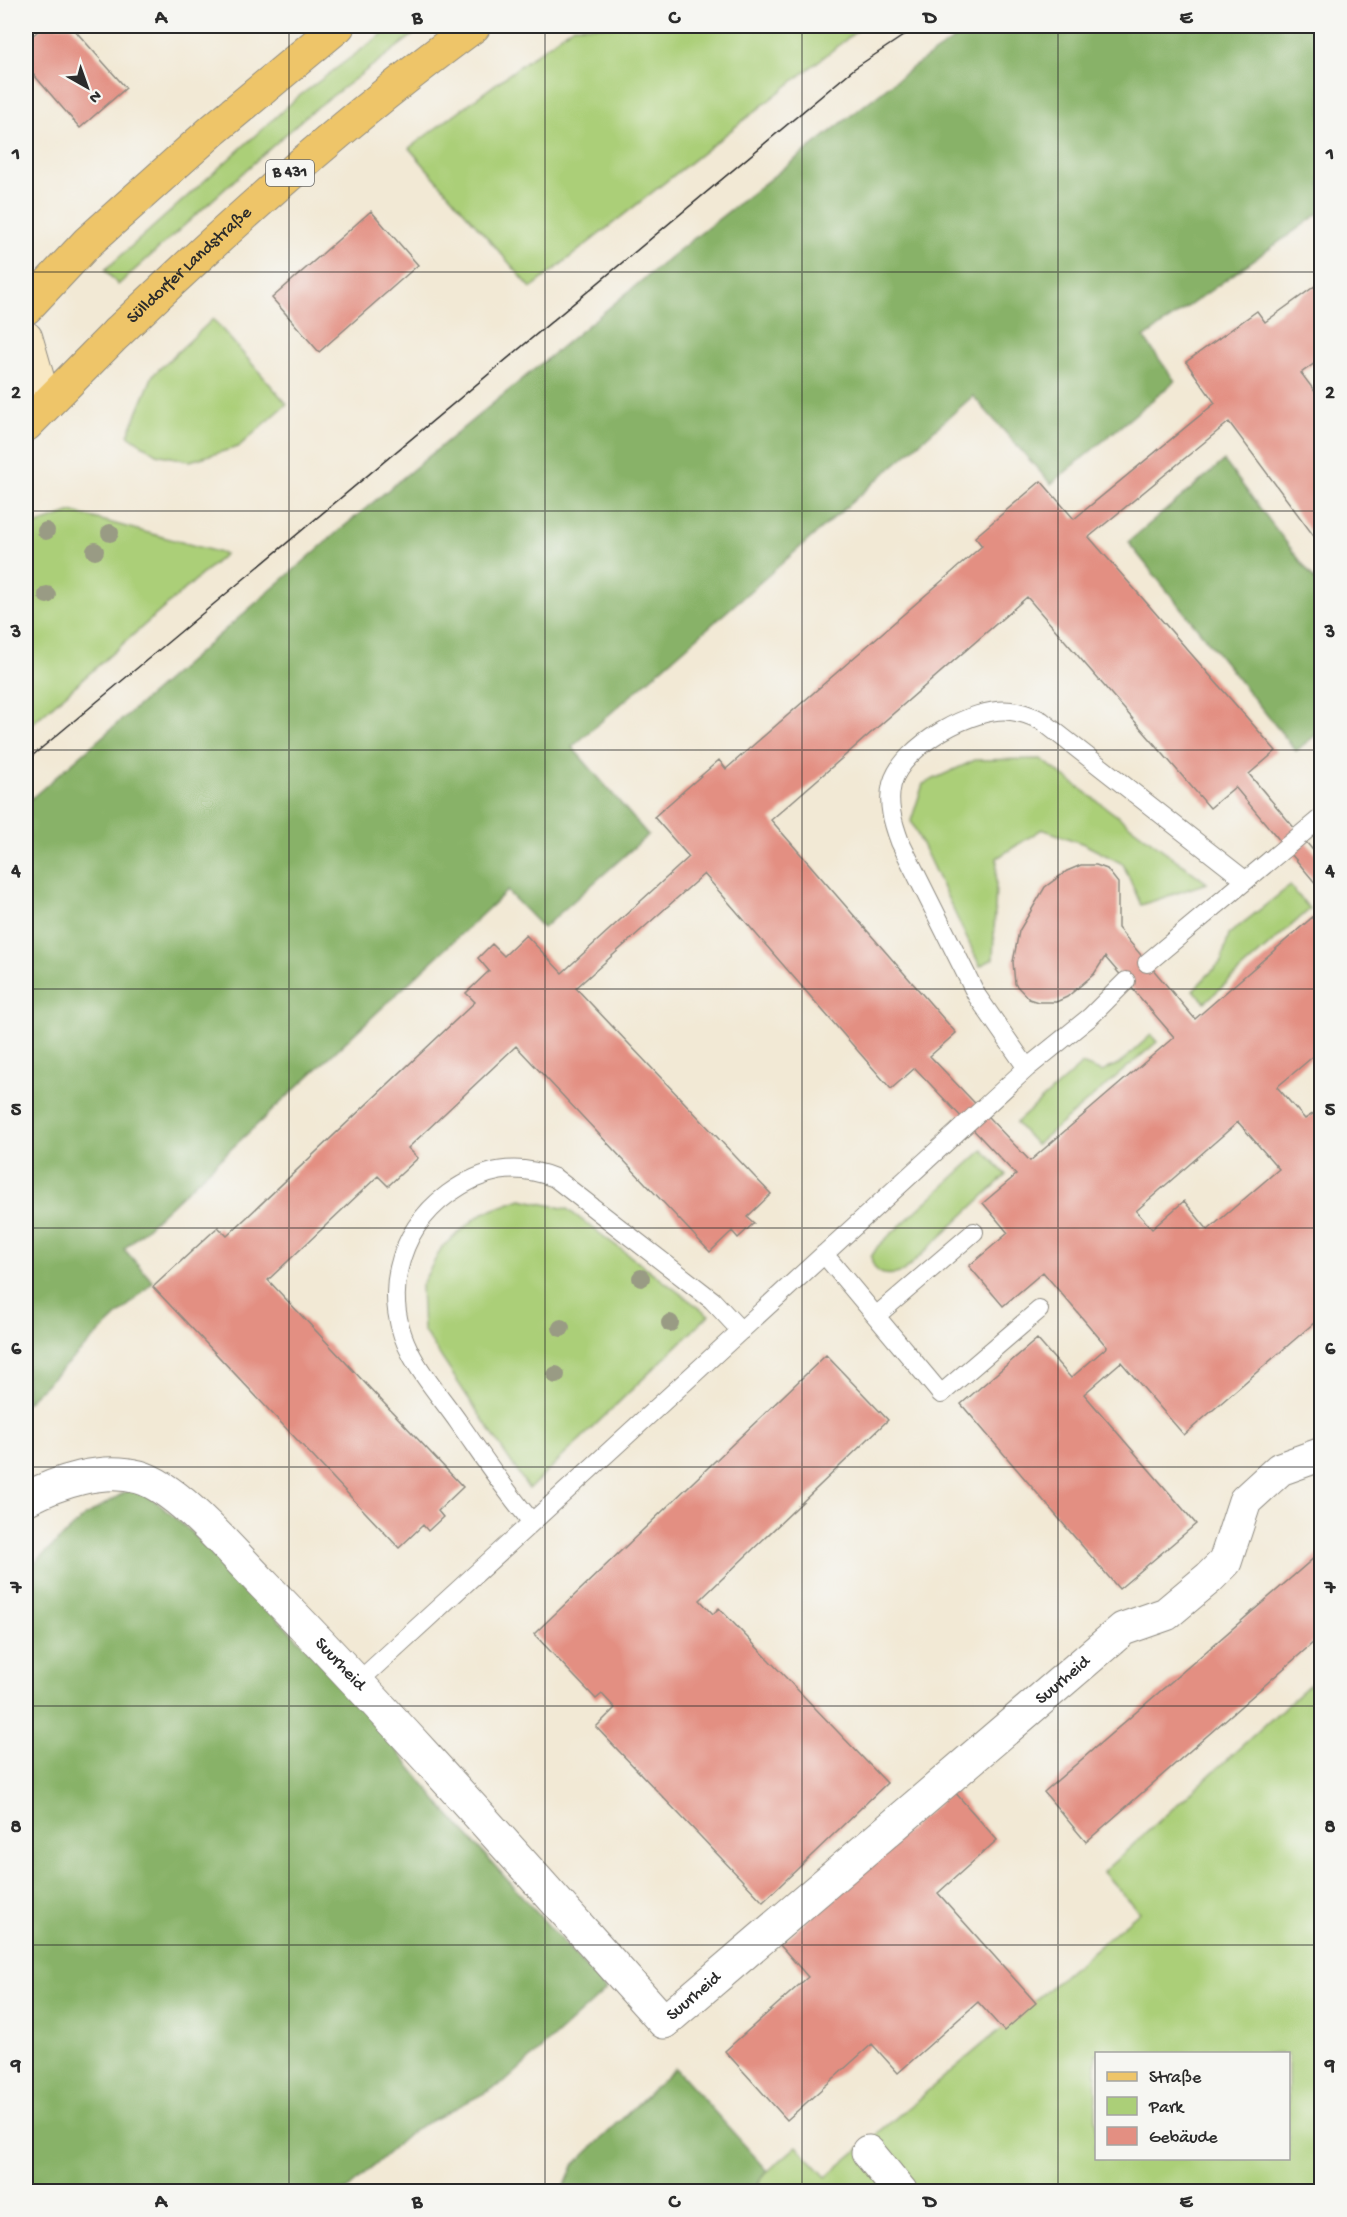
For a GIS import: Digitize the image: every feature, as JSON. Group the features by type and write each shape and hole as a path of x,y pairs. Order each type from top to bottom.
{"main road":[{"path":"26,308 88,242 213,130 338,26"},
{"name":"Sülldorfer Landstraße","path":"32,409 117,333 253,205 349,122 474,26"},
{"path":"26,338 32,409"}],"street":[{"name":"Suurheid","path":"26,1499 54,1484 106,1474 139,1477 169,1492 199,1519 358,1682 664,2022 1123,1629 1166,1614 1209,1578 1225,1562 1245,1501 1280,1469 1322,1454"},
{"path":"868,2152 902,2192"}],"lane":[{"path":"1027,1068 977,996 900,842 892,821 890,803 892,783 901,766 916,750 932,738 970,717 988,712 1010,710 1028,715 1041,721 1245,880"},
{"path":"1147,963 1322,817"},
{"path":"358,1682 1027,1068 1090,1017 1126,981"},
{"path":"532,1522 512,1498 411,1356 400,1324 395,1289 397,1269 411,1237 438,1202 473,1180 498,1171 516,1168 533,1169 555,1178 712,1300 741,1331"},
{"path":"876,1316 974,1232"},
{"path":"824,1254 941,1394 1039,1310"}],"green space":[{"path":"393,26 425,26 307,115 118,285 105,270 298,97"},
{"path":"574,26 863,26 531,288 409,148"},
{"path":"974,26 1321,26 1321,212 1144,338 1175,381 1051,484 973,396 572,747 648,835 543,928 507,891 124,1249 153,1282 26,1403 26,803 342,528 674,254 913,67"},
{"path":"213,319 287,404 238,447 190,461 156,454 128,435 153,375"},
{"path":"1224,461 1321,588 1321,731 1296,751 1128,542"},
{"path":"72,512 225,554 26,729 26,528"},
{"path":"1041,759 1207,883 1141,905 1123,864 1084,844 1042,829 997,858 993,959 980,966 911,821 923,784 975,760"},
{"path":"1290,886 1310,909 1205,1002 1193,990 1221,962 1229,934"},
{"path":"1151,1035 1157,1042 1036,1145 1016,1123 1082,1064 1102,1072 1120,1063"},
{"path":"983,1150 1006,1175 903,1272 882,1274 878,1271 871,1257 878,1246"},
{"path":"521,1199 567,1209 709,1315 529,1489 423,1330 421,1286 442,1247 481,1214"},
{"path":"137,1485 189,1530 348,1689 443,1808 606,1990 504,2083 413,2130 346,2191 26,2192 26,1571 85,1516"},
{"path":"1321,1674 1321,2191 751,2192 768,2171 797,2146 826,2177 1139,1912 1103,1872"},
{"path":"675,2068 768,2171 751,2191 562,2191 573,2166"}],"building":[{"path":"44,26 71,26 126,88 80,128 26,66 26,41"},
{"path":"371,211 418,265 319,352 272,298"},
{"path":"1322,281 1322,358 1301,373 1322,401 1322,547 1229,422 1089,537 1276,751 1249,774 1322,861 1322,891 1235,787 1210,808 1027,597 771,820 956,1033 930,1056 1030,1161 1174,1037 1105,957 1094,974 1067,997 1056,1002 1038,1002 1029,999 1015,984 1013,962 1019,931 1045,887 1067,871 1081,865 1096,865 1107,869 1118,883 1118,928 1195,1019 1322,909 1322,1049 1277,1087 1305,1119 1322,1108 1322,1316 1184,1435 1121,1362 1084,1394 1196,1524 1119,1589 961,1404 1037,1339 1071,1378 1107,1347 1043,1272 1003,1306 969,1266 1008,1233 983,1203 1016,1175 915,1068 891,1089 704,874 576,988 771,1194 747,1217 754,1223 738,1238 732,1231 710,1252 516,1046 408,1148 418,1158 388,1186 378,1176 268,1280 463,1487 438,1511 443,1517 428,1531 423,1525 399,1548 153,1287 218,1227 227,1236 475,1002 466,993 489,971 478,958 492,944 504,956 526,935 562,973 689,857 654,817 719,760 726,769 982,546 975,537 1041,481 1074,519 1215,403 1186,362 1257,311 1265,322","holes":["1238,1122 1279,1169 1208,1230 1184,1201 1152,1229 1136,1211"]},
{"path":"826,1355 888,1420 700,1600 713,1614 719,1608 887,1783 763,1902 596,1727 615,1708 602,1694 596,1699 534,1634"},
{"path":"1322,1551 1322,1635 1086,1842 1044,1792"},
{"path":"953,1790 997,1840 938,1893 1036,2003 1004,2031 978,2002 898,2073 872,2044 787,2120 725,2051 808,1977 780,1945"}],"tram line":[{"path":"26,761 855,68 918,26"}]}
